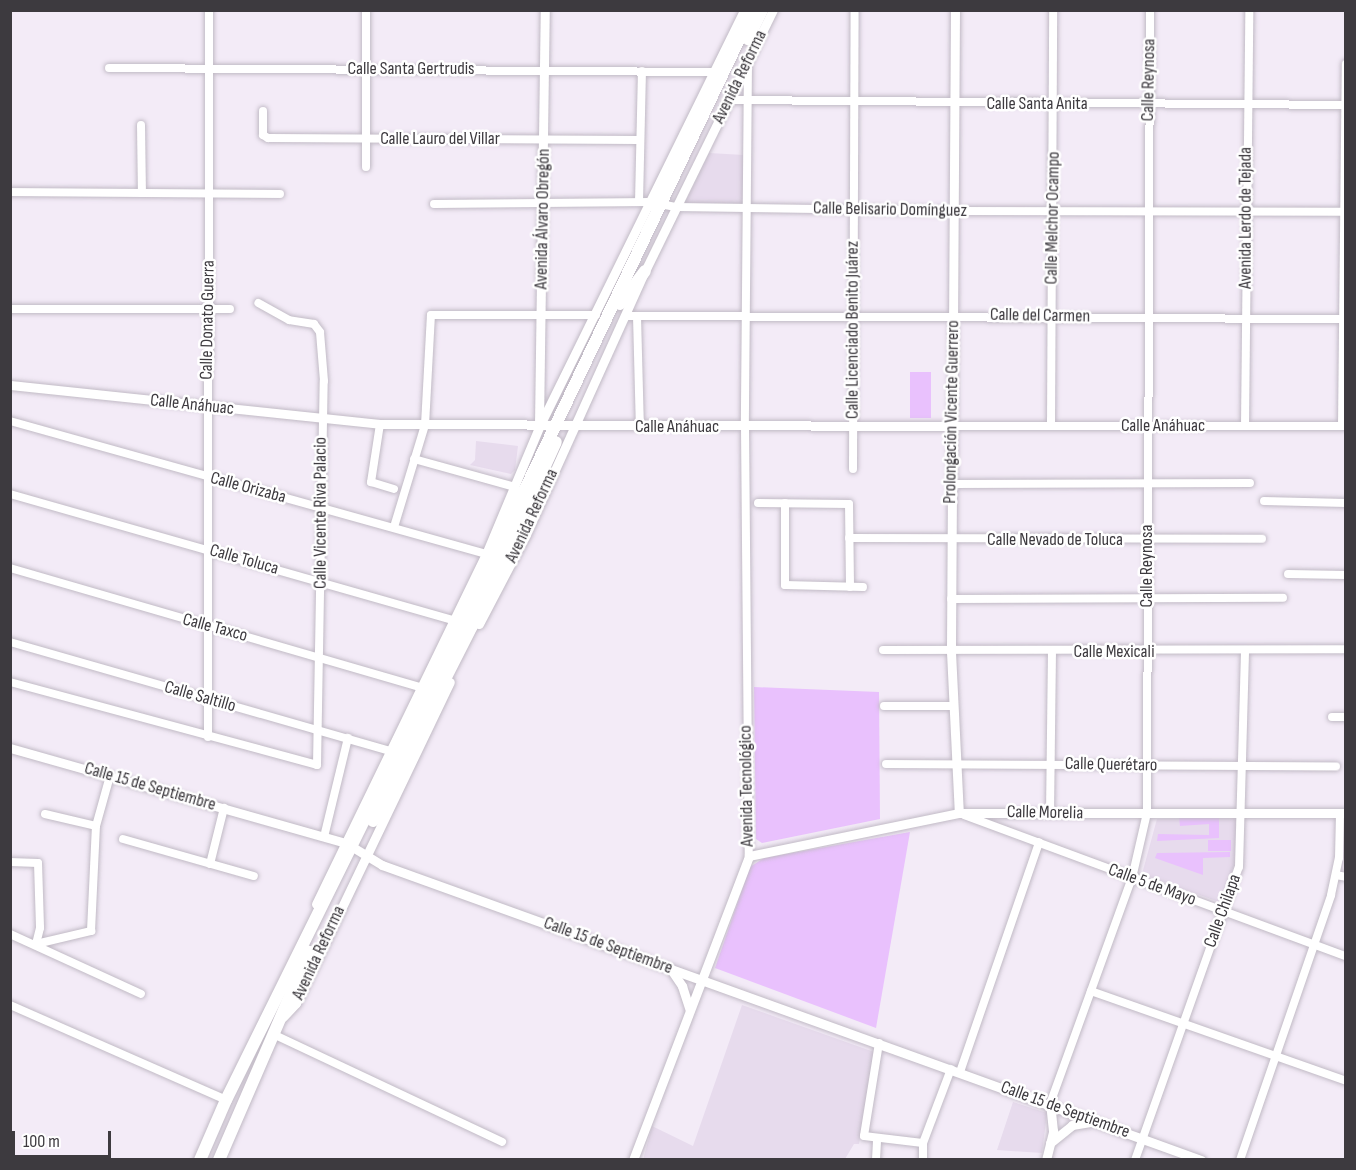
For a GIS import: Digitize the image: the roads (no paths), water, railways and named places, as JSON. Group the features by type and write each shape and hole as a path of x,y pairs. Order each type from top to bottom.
{"main road":[{"name":"Avenida Reforma","path":"200,1160 275,999 355,849 563,427 616,305 753,10"},
{"name":"Avenida Reforma","path":"663,204 762,10"},
{"path":"616,305 645,271"},
{"path":"614,280 616,305"},
{"name":"Avenida Reforma","path":"466,624 502,537 563,427"},
{"path":"486,554 502,537"},
{"name":"Avenida Reforma","path":"219,1160 355,849"}],"street":[{"name":"Calle Donato Guerra","path":"208,737 206,407 209,10"},
{"path":"366,10 364,69 366,167"},
{"name":"Avenida Álvaro Obregón","path":"539,427 545,10"},
{"name":"Avenida Reforma","path":"563,427 626,316 645,271 663,204 713,72 744,10"},
{"name":"Avenida Reforma","path":"355,849 389,751 420,687 466,624 486,554 539,427 614,280 728,100 773,10"},
{"name":"Calle Licenciado Benito Juárez","path":"853,469 855,10"},
{"name":"Prolongación Vicente Guerrero","path":"955,10 951,652 954,763 959,813"},
{"name":"Calle Melchor Ocampo","path":"1051,426 1053,10"},
{"name":"Calle Reynosa","path":"1050,1104 1132,878 1147,813 1146,317 1150,10"},
{"name":"Avenida Lerdo de Tejada","path":"1245,426 1249,10"},
{"name":"Avenida Tecnológico","path":"633,1160 749,856 745,427 749,208 748,61"},
{"path":"1344,426 1346,64"},
{"name":"Calle Santa Gertrudis","path":"109,68 545,69 713,72"},
{"path":"639,202 642,71"},
{"name":"Calle Santa Anita","path":"728,100 954,104 1345,105"},
{"name":"Calle Lauro del Villar","path":"263,111 264,135 268,138 640,140"},
{"path":"141,125 142,193"},
{"path":"10,192 280,194"},
{"name":"Calle Belisario Domínguez","path":"434,204 639,202 749,208 953,211 1345,212"},
{"name":"Calle Vicente Riva Palacio","path":"208,737 317,765 324,381 320,332 314,324 289,320 258,303"},
{"path":"10,309 230,309"},
{"path":"394,527 425,425 429,321 435,313 596,315"},
{"name":"Calle del Carmen","path":"626,316 953,315 1344,319"},
{"path":"638,316 640,427"},
{"name":"Calle Anáhuac","path":"10,385 380,424 539,427 1344,426"},
{"name":"Calle Orizaba","path":"10,421 486,554"},
{"path":"380,424 371,482 394,489"},
{"path":"414,459 515,487"},
{"path":"952,484 1250,483"},
{"name":"Calle Toluca","path":"10,494 466,624"},
{"path":"1264,501 1346,503"},
{"path":"758,503 849,504 850,587"},
{"path":"785,503 784,585 863,587"},
{"name":"Calle Nevado de Toluca","path":"849,538 951,540 1262,538"},
{"name":"Calle Taxco","path":"10,568 207,627 320,656 420,687"},
{"path":"1288,574 1346,575"},
{"path":"951,599 1282,598"},
{"name":"Calle Saltillo","path":"10,642 389,751"},
{"name":"Calle Mexicali","path":"883,650 1146,652 1346,649"},
{"name":"Calle Chilapa","path":"1135,1160 1239,867 1244,766 1245,651"},
{"path":"1050,814 1052,652"},
{"path":"10,682 208,737"},
{"path":"884,706 953,706"},
{"path":"1332,717 1346,717"},
{"path":"324,837 348,738"},
{"name":"Calle 15 de Septiembre","path":"10,748 324,837 355,849 382,865 1201,1160"},
{"name":"Calle Querétaro","path":"886,764 1336,766"},
{"path":"36,944 91,931 96,826 110,776"},
{"path":"210,864 224,808"},
{"name":"Calle Morelia","path":"749,856 959,813 1343,813"},
{"name":"Calle 5 de Mayo","path":"959,813 1346,956"},
{"path":"1239,1160 1315,945 1336,875 1343,813"},
{"path":"45,814 96,826"},
{"path":"123,839 254,876"},
{"path":"960,1072 1039,842"},
{"path":"10,862 39,863 40,928 36,944"},
{"path":"1336,875 1346,877"},
{"path":"10,934 141,994"},
{"path":"670,968 682,986 690,1010"},
{"path":"1091,991 1346,1081"},
{"path":"10,1005 226,1100"},
{"path":"275,1035 502,1143"},
{"path":"879,1043 863,1132 867,1139 923,1143"},
{"path":"923,1160 923,1143 951,1069"},
{"path":"1046,1160 1050,1143 1050,1104"},
{"path":"1050,1143 1072,1125 1097,1121"},
{"path":"876,1160 877,1140"}]}
